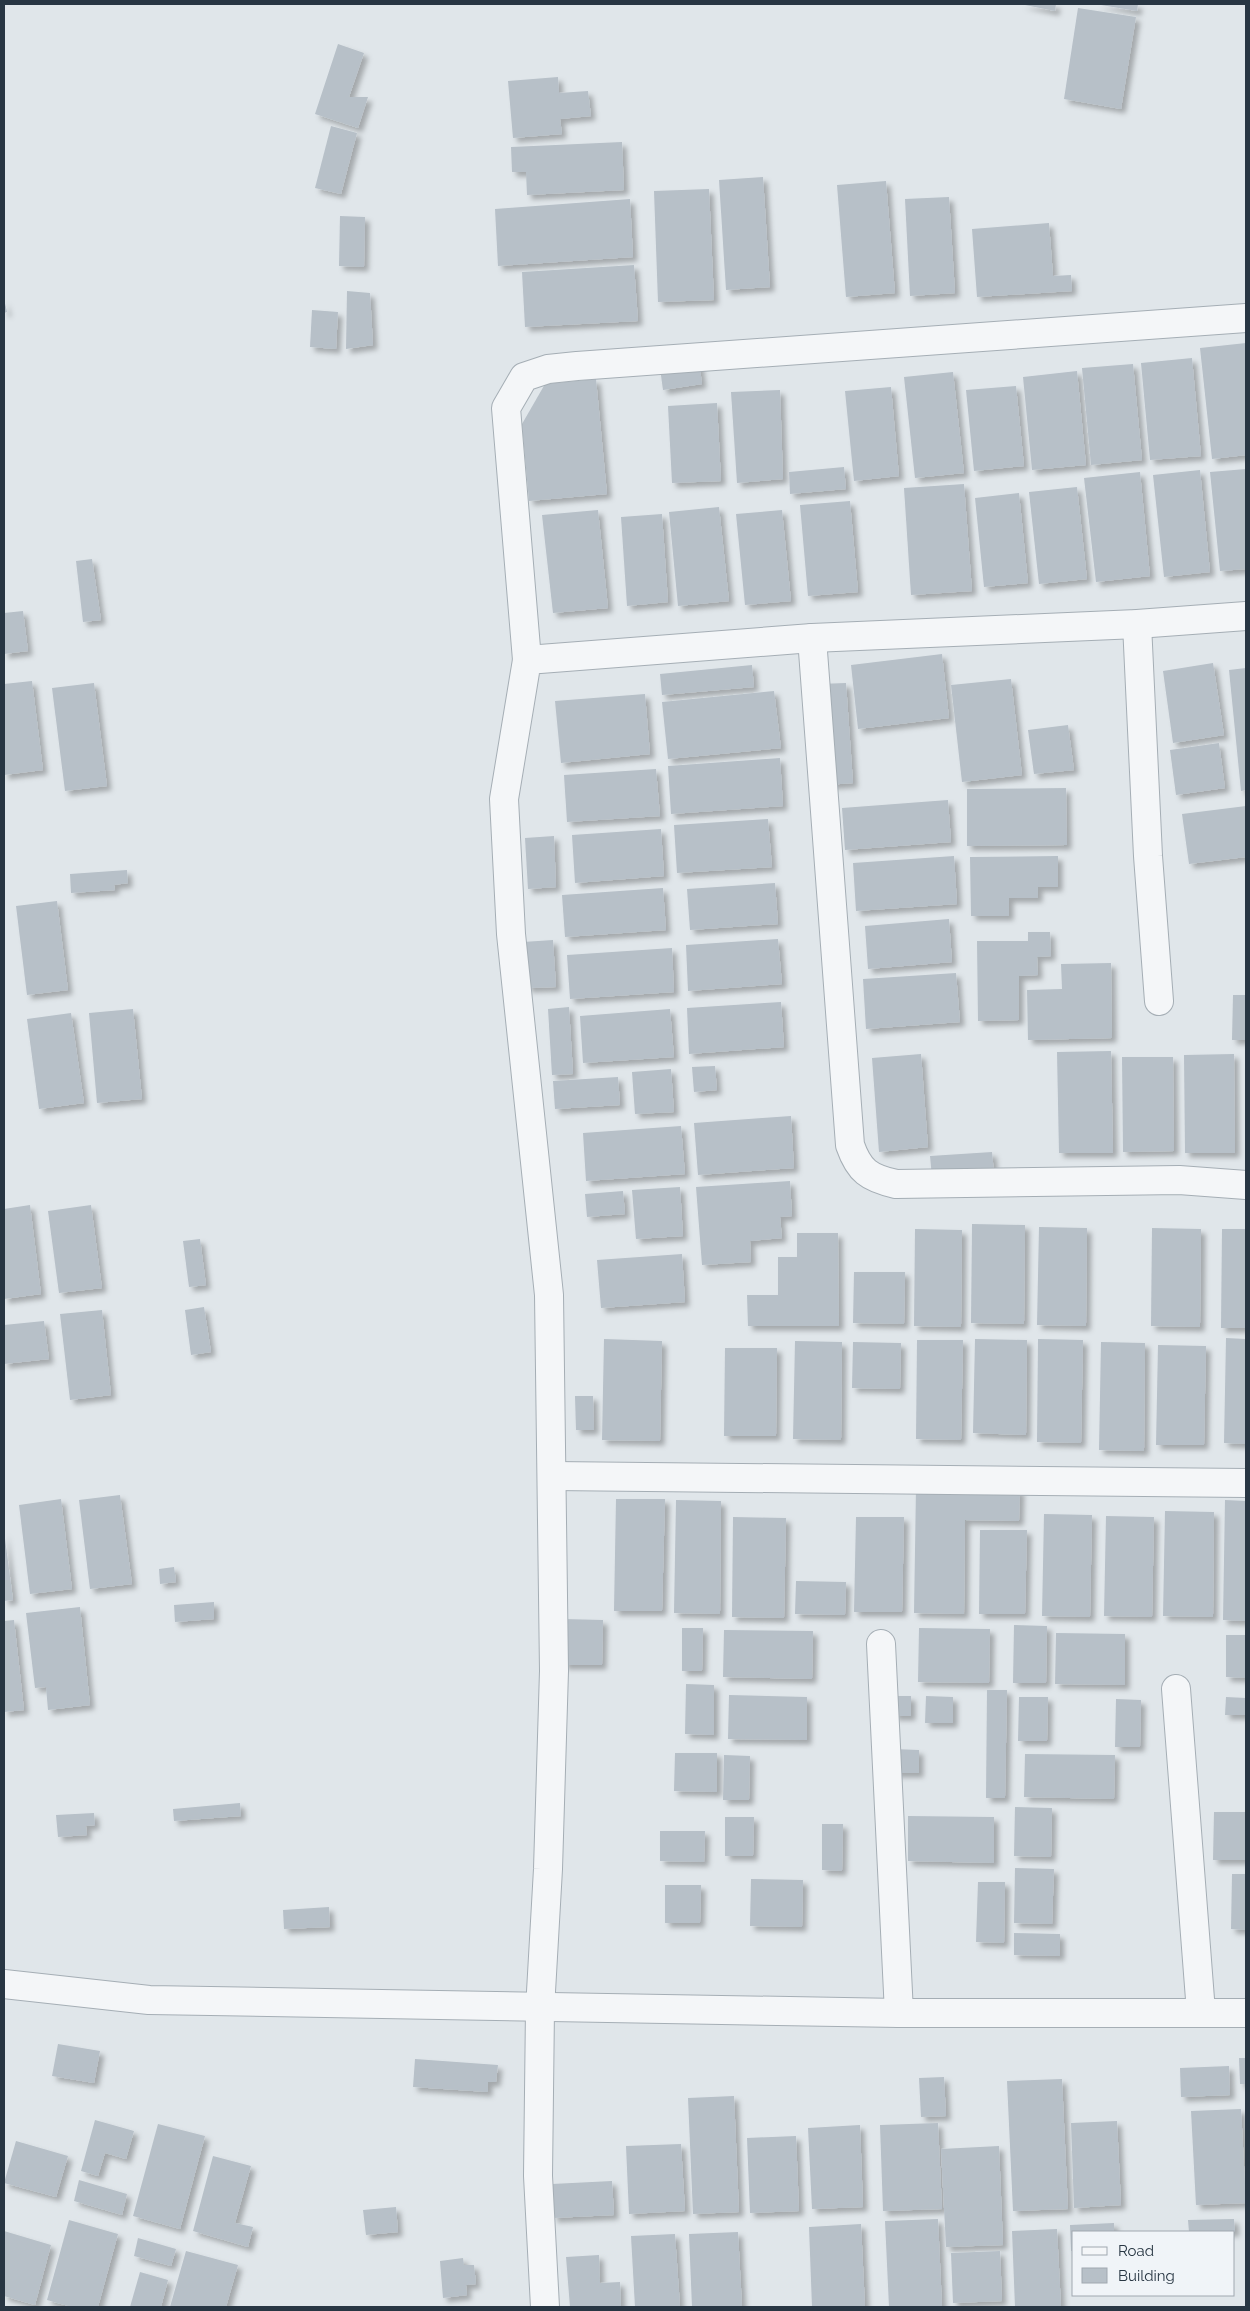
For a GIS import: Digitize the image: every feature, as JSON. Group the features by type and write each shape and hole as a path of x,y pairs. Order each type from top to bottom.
{"street":[{"path":"545,2307 538,2176 540,2008 548,1869 554,1671 553,1476 549,1294 511,934 504,799 527,660 506,408 524,377 548,369 1246,318"},
{"path":"527,660 812,638 1137,624 1246,616"},
{"path":"1137,624 1148,856 1159,1001"},
{"path":"812,638 850,1145 856,1163 866,1172 880,1180 896,1184 1179,1180 1246,1185"},
{"path":"553,1476 1246,1483"},
{"path":"881,1644 899,2013"},
{"path":"1176,1689 1201,2012"},
{"path":"4,1984 149,2000 899,2013 1246,2013"}],"building":[{"path":"1020,4 1056,4 1055,11"},
{"path":"1095,4 1138,4 1137,11"},
{"path":"1078,8 1136,17 1121,109 1064,99"},
{"path":"338,44 364,53 349,97 368,97 358,128 315,114"},
{"path":"558,77 559,93 588,91 591,116 560,119 562,134 513,138 508,81"},
{"path":"331,126 357,133 341,194 315,188"},
{"path":"622,142 624,190 527,195 526,172 512,172 511,147"},
{"path":"763,177 770,287 726,290 719,180"},
{"path":"886,181 895,293 846,297 837,185"},
{"path":"709,189 714,300 658,302 654,191"},
{"path":"949,197 955,293 910,296 905,199"},
{"path":"630,199 633,257 498,266 495,209"},
{"path":"340,216 365,217 364,267 339,266"},
{"path":"1049,223 1053,276 1071,275 1072,291 977,297 972,229"},
{"path":"634,265 638,321 525,327 522,272"},
{"path":"347,291 370,293 373,345 346,349"},
{"path":"4,299 7,312 4,313"},
{"path":"312,310 338,312 336,349 310,347"},
{"path":"1246,343 1246,455 1212,459 1200,348"},
{"path":"1192,358 1201,456 1150,460 1141,363"},
{"path":"699,362 702,384 663,390 660,368"},
{"path":"1133,364 1142,460 1091,465 1082,368"},
{"path":"1077,371 1086,465 1032,470 1023,377"},
{"path":"953,372 964,473 915,478 904,377"},
{"path":"596,379 607,494 529,501 522,424 545,384"},
{"path":"1016,386 1024,466 974,471 966,390"},
{"path":"891,387 899,476 854,481 845,391"},
{"path":"780,390 783,479 737,483 731,392"},
{"path":"717,403 721,481 672,483 668,406"},
{"path":"844,467 846,489 790,494 789,472"},
{"path":"1246,469 1246,569 1220,571 1210,472"},
{"path":"1200,470 1210,572 1164,577 1153,475"},
{"path":"1140,472 1150,576 1096,582 1084,478"},
{"path":"964,484 972,591 911,595 904,488"},
{"path":"1077,487 1087,579 1039,584 1029,492"},
{"path":"1019,493 1028,583 984,587 975,498"},
{"path":"850,501 858,592 808,596 800,505"},
{"path":"719,507 729,601 678,606 669,512"},
{"path":"598,510 608,608 553,613 542,515"},
{"path":"782,510 791,601 745,605 736,514"},
{"path":"662,514 668,602 627,606 621,517"},
{"path":"92,559 101,620 83,622 76,561"},
{"path":"23,611 28,651 4,654 4,613"},
{"path":"942,654 949,718 858,729 851,665"},
{"path":"1213,663 1224,735 1173,743 1163,671"},
{"path":"752,665 754,687 662,695 660,674"},
{"path":"1246,668 1246,790 1241,791 1229,670"},
{"path":"1011,679 1022,775 962,782 951,685"},
{"path":"32,681 43,770 4,775 4,684"},
{"path":"94,683 107,786 65,791 52,688"},
{"path":"846,683 853,783 827,785 819,684"},
{"path":"774,691 781,748 668,759 662,702"},
{"path":"645,694 650,754 561,763 555,701"},
{"path":"1068,725 1074,770 1034,774 1028,730"},
{"path":"1219,743 1225,788 1176,795 1170,750"},
{"path":"780,758 783,806 671,814 668,766"},
{"path":"656,769 660,816 567,822 564,775"},
{"path":"1066,788 1067,845 967,846 967,789"},
{"path":"948,800 951,842 845,850 842,808"},
{"path":"1246,806 1246,857 1189,864 1182,814"},
{"path":"768,819 772,867 677,873 674,825"},
{"path":"661,829 664,876 575,883 572,835"},
{"path":"554,836 556,887 528,889 525,838"},
{"path":"954,856 957,904 856,911 853,863"},
{"path":"1058,856 1058,887 1038,887 1038,898 1009,898 1009,916 971,916 970,857"},
{"path":"127,870 128,883 114,885 115,890 71,893 70,874"},
{"path":"775,883 778,924 690,930 687,889"},
{"path":"663,888 666,930 565,937 562,895"},
{"path":"57,901 68,990 27,995 16,906"},
{"path":"949,919 952,962 868,969 865,926"},
{"path":"1028,932 1050,932 1051,956 1037,957 1038,975 1019,976 1019,1020 978,1021 977,941 1028,941"},
{"path":"778,939 782,984 688,991 686,945"},
{"path":"553,940 556,987 527,988 523,942"},
{"path":"672,948 674,992 570,999 567,955"},
{"path":"1111,963 1112,1038 1028,1040 1027,990 1062,989 1061,964"},
{"path":"956,973 960,1022 866,1029 863,979"},
{"path":"1233,995 1246,995 1246,1040 1232,1040"},
{"path":"781,1002 784,1047 689,1054 687,1008"},
{"path":"569,1007 573,1074 552,1075 548,1009"},
{"path":"133,1009 142,1099 97,1103 89,1013"},
{"path":"670,1009 674,1057 583,1063 580,1016"},
{"path":"71,1013 84,1103 39,1109 27,1019"},
{"path":"1111,1051 1113,1153 1059,1153 1057,1052"},
{"path":"921,1054 928,1147 879,1152 872,1058"},
{"path":"1234,1054 1235,1153 1185,1153 1184,1055"},
{"path":"1122,1057 1173,1057 1174,1151 1123,1152"},
{"path":"715,1066 717,1090 694,1092 692,1067"},
{"path":"671,1069 674,1112 635,1114 632,1072"},
{"path":"618,1077 620,1105 555,1109 553,1081"},
{"path":"791,1116 794,1168 698,1175 694,1123"},
{"path":"681,1126 685,1174 586,1181 583,1133"},
{"path":"992,1152 994,1173 932,1177 930,1156"},
{"path":"790,1181 792,1216 780,1217 782,1238 750,1241 751,1262 702,1265 696,1187"},
{"path":"680,1187 683,1236 636,1239 632,1190"},
{"path":"623,1191 625,1214 587,1217 585,1194"},
{"path":"30,1205 41,1294 4,1299 4,1209"},
{"path":"91,1205 102,1288 59,1293 48,1211"},
{"path":"972,1224 1025,1225 1024,1324 971,1323"},
{"path":"1039,1227 1087,1228 1086,1326 1037,1325"},
{"path":"1152,1228 1201,1229 1200,1327 1151,1326"},
{"path":"915,1229 962,1230 961,1327 914,1326"},
{"path":"1222,1229 1246,1229 1246,1328 1221,1328"},
{"path":"797,1233 838,1233 839,1326 748,1326 747,1295 778,1295 778,1257 797,1257"},
{"path":"200,1239 206,1285 189,1287 183,1241"},
{"path":"682,1254 685,1302 601,1308 597,1260"},
{"path":"854,1272 905,1272 904,1324 853,1323"},
{"path":"204,1307 211,1352 191,1355 185,1310"},
{"path":"102,1310 111,1395 70,1400 60,1314"},
{"path":"44,1321 49,1359 4,1364 4,1325"},
{"path":"1226,1338 1246,1339 1246,1444 1224,1443"},
{"path":"604,1339 662,1341 660,1441 602,1440"},
{"path":"975,1339 1027,1340 1026,1435 973,1433"},
{"path":"1038,1339 1083,1340 1081,1443 1037,1442"},
{"path":"917,1340 963,1340 961,1440 916,1439"},
{"path":"795,1341 842,1342 841,1440 793,1439"},
{"path":"853,1342 901,1343 900,1389 852,1388"},
{"path":"1101,1342 1145,1343 1144,1451 1099,1450"},
{"path":"1158,1345 1206,1346 1204,1445 1156,1445"},
{"path":"725,1348 777,1348 776,1436 724,1436"},
{"path":"575,1396 593,1396 594,1430 576,1430"},
{"path":"916,1487 1020,1489 1019,1521 965,1520 964,1614 914,1613"},
{"path":"120,1495 132,1584 90,1589 79,1500"},
{"path":"61,1499 72,1589 30,1594 19,1505"},
{"path":"616,1499 665,1499 662,1611 614,1611"},
{"path":"676,1500 721,1501 720,1614 674,1613"},
{"path":"1225,1500 1246,1501 1246,1621 1223,1620"},
{"path":"1165,1511 1214,1512 1213,1617 1163,1616"},
{"path":"1044,1514 1092,1515 1090,1617 1042,1616"},
{"path":"1106,1516 1154,1517 1152,1617 1104,1616"},
{"path":"733,1517 786,1518 784,1618 732,1617"},
{"path":"856,1517 904,1517 902,1612 854,1612"},
{"path":"980,1530 1027,1530 1025,1614 979,1614"},
{"path":"4,1531 13,1600 4,1601"},
{"path":"174,1567 176,1582 160,1584 159,1569"},
{"path":"796,1581 846,1582 845,1615 795,1614"},
{"path":"214,1602 214,1619 175,1622 174,1605"},
{"path":"80,1607 90,1705 48,1710 46,1687 35,1688 26,1613"},
{"path":"563,1619 603,1620 602,1665 563,1665"},
{"path":"14,1620 24,1710 4,1712 4,1621"},
{"path":"1014,1625 1047,1626 1046,1683 1013,1683"},
{"path":"682,1628 703,1628 702,1671 682,1671"},
{"path":"919,1628 990,1629 989,1683 918,1682"},
{"path":"724,1630 813,1631 812,1679 723,1677"},
{"path":"1056,1633 1125,1634 1125,1685 1055,1684"},
{"path":"1226,1635 1246,1635 1246,1678 1226,1677"},
{"path":"686,1684 714,1685 714,1735 685,1734"},
{"path":"987,1690 1007,1690 1005,1798 986,1798"},
{"path":"729,1695 807,1697 807,1740 728,1739"},
{"path":"893,1696 911,1696 911,1716 893,1716"},
{"path":"926,1696 953,1697 953,1723 925,1723"},
{"path":"1019,1697 1048,1697 1047,1741 1018,1741"},
{"path":"1226,1697 1246,1698 1246,1715 1225,1715"},
{"path":"1116,1699 1141,1700 1140,1747 1115,1747"},
{"path":"893,1749 919,1750 919,1773 892,1773"},
{"path":"675,1753 717,1753 717,1792 674,1791"},
{"path":"1025,1754 1115,1755 1114,1799 1024,1797"},
{"path":"724,1755 750,1756 749,1800 723,1800"},
{"path":"240,1803 241,1816 174,1821 173,1809"},
{"path":"1015,1807 1052,1808 1051,1857 1014,1856"},
{"path":"1214,1812 1246,1812 1246,1860 1213,1860"},
{"path":"94,1813 95,1825 86,1826 87,1835 58,1837 56,1815"},
{"path":"908,1816 994,1817 994,1863 908,1861"},
{"path":"725,1817 754,1817 753,1856 725,1856"},
{"path":"822,1824 843,1824 842,1871 822,1870"},
{"path":"660,1831 705,1831 704,1862 660,1861"},
{"path":"1015,1868 1054,1869 1052,1924 1014,1923"},
{"path":"1232,1874 1246,1874 1246,1930 1231,1929"},
{"path":"751,1879 803,1880 802,1927 750,1926"},
{"path":"978,1882 1005,1882 1004,1943 976,1942"},
{"path":"665,1885 701,1885 700,1923 665,1923"},
{"path":"329,1907 330,1927 284,1929 283,1910"},
{"path":"1014,1933 1060,1934 1060,1956 1014,1955"},
{"path":"58,2044 100,2051 94,2083 52,2076"},
{"path":"1239,2058 1246,2058 1246,2084 1240,2084"},
{"path":"415,2059 498,2065 496,2082 488,2082 488,2092 413,2087"},
{"path":"1229,2066 1230,2095 1181,2097 1180,2068"},
{"path":"944,2077 946,2116 921,2117 919,2078"},
{"path":"1062,2079 1068,2209 1013,2211 1007,2081"},
{"path":"734,2096 739,2212 693,2214 688,2098"},
{"path":"1241,2109 1246,2203 1196,2205 1191,2111"},
{"path":"95,2120 134,2131 126,2159 105,2153 98,2176 81,2171"},
{"path":"1117,2121 1121,2205 1074,2208 1071,2123"},
{"path":"938,2123 942,2209 883,2211 880,2125"},
{"path":"158,2124 205,2136 180,2229 133,2216"},
{"path":"860,2125 863,2207 812,2209 808,2128"},
{"path":"796,2136 799,2211 750,2213 747,2138"},
{"path":"16,2141 68,2156 56,2197 4,2183"},
{"path":"681,2144 685,2211 629,2214 626,2146"},
{"path":"999,2146 1003,2245 946,2247 941,2149"},
{"path":"213,2156 251,2166 235,2223 253,2227 248,2247 193,2231"},
{"path":"79,2180 127,2194 122,2215 74,2201"},
{"path":"612,2181 614,2215 553,2218 552,2184"},
{"path":"396,2207 398,2232 366,2235 363,2210"},
{"path":"938,2219 942,2307 889,2307 885,2221"},
{"path":"1234,2219 1235,2231 1189,2231 1188,2220"},
{"path":"69,2220 118,2234 98,2307 72,2307 47,2300"},
{"path":"1114,2223 1114,2231 1072,2231 1071,2251 1070,2225"},
{"path":"861,2224 865,2307 812,2307 809,2227"},
{"path":"1057,2229 1061,2307 1015,2307 1012,2231"},
{"path":"4,2231 51,2245 35,2305 4,2296"},
{"path":"738,2232 742,2307 692,2307 689,2234"},
{"path":"675,2234 680,2307 635,2307 631,2236"},
{"path":"138,2238 176,2249 171,2266 134,2256"},
{"path":"186,2251 238,2265 226,2307 170,2307"},
{"path":"1000,2251 1002,2301 953,2303 951,2253"},
{"path":"599,2255 600,2283 620,2282 621,2307 570,2307 566,2257"},
{"path":"463,2258 464,2265 474,2265 476,2284 466,2285 467,2295 443,2298 440,2261"},
{"path":"140,2272 168,2280 161,2307 130,2307"}]}
